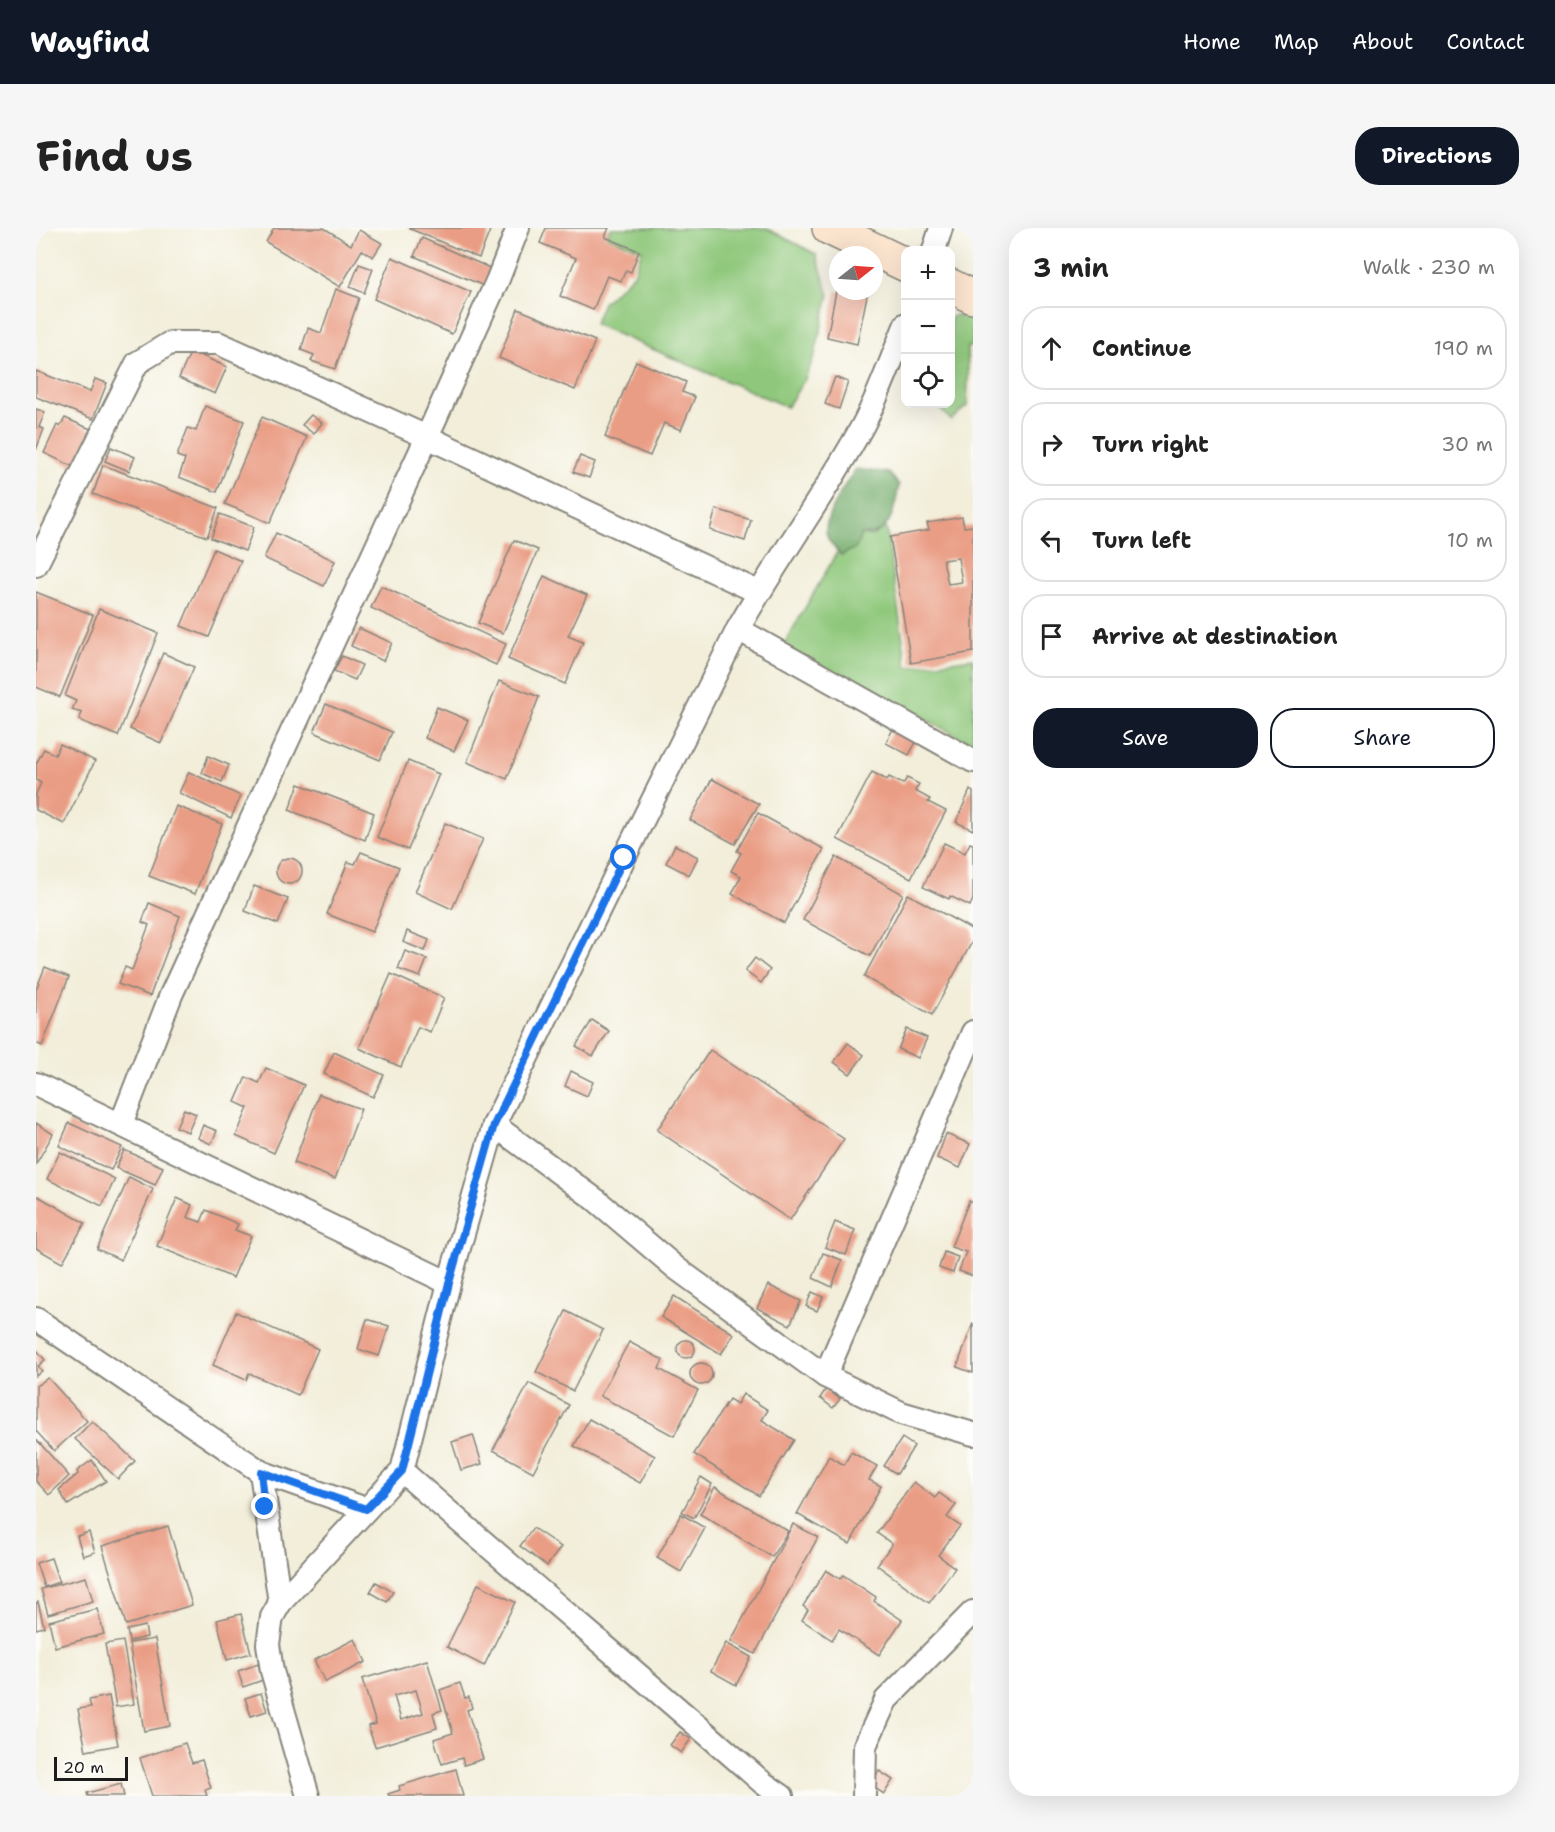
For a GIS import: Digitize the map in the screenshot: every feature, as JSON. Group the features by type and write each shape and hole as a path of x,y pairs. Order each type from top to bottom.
{"street":[{"path":"121,1124 171,995 427,437 498,279 518,228"},
{"path":"829,228 901,263"},
{"path":"935,246 941,228"},
{"path":"955,288 973,297"},
{"path":"308,1796 272,1671 268,1644 272,1617 280,1603 402,1471 449,1283 494,1125 738,628 758,592 854,442 901,336"},
{"path":"36,565 137,363 170,343 218,343 427,437 758,592"},
{"path":"738,628 973,761"},
{"path":"825,1376 973,1032"},
{"path":"36,1084 449,1283"},
{"path":"494,1125 596,1200 676,1268 825,1376 901,1413 973,1434"},
{"path":"36,1319 261,1472 366,1509"},
{"path":"402,1471 763,1783 782,1796"},
{"path":"261,1472 280,1603"},
{"path":"864,1796 865,1746 886,1700 973,1612"}],"green space":[{"path":"611,228 766,228 816,254 829,295 815,354 805,379 787,407 594,324 603,303 634,274 642,250 607,236"},
{"path":"955,315 973,319 973,346 967,347 967,406 951,420 939,408 955,408"},
{"path":"856,469 889,473 899,485 896,503 890,520 885,526 871,534 861,534 856,548 841,555 829,541 826,529 836,501"},
{"path":"886,527 907,667 973,658 973,744 783,646 838,551 841,555 856,548 861,534 872,536"}],"building":[{"path":"274,228 324,228 351,245 359,230 382,243 373,257 362,250 340,287 266,242"},
{"path":"408,228 491,228 479,258"},
{"path":"546,228 609,228 605,237 639,251 631,272 626,270 621,281 607,276 593,310 560,296 576,258 540,243"},
{"path":"422,238 492,269 484,286 414,256"},
{"path":"392,257 471,292 452,334 374,299"},
{"path":"359,264 373,269 364,293 350,287"},
{"path":"336,289 359,298 335,369 311,361 314,355 301,350 308,328 321,333"},
{"path":"834,300 866,300 857,344 827,337"},
{"path":"518,309 595,341 575,390 499,358"},
{"path":"191,351 227,367 215,394 179,378"},
{"path":"636,361 686,382 682,392 695,397 681,430 664,423 650,456 605,437"},
{"path":"36,371 90,392 95,379 107,383 93,419 36,397"},
{"path":"835,377 848,382 839,409 825,404"},
{"path":"205,406 244,421 217,492 179,477 185,459 177,456 188,428 196,431"},
{"path":"36,409 45,412 39,427 44,429 36,450"},
{"path":"311,415 322,423 314,434 302,425"},
{"path":"262,417 307,437 270,523 225,504"},
{"path":"65,418 95,431 78,469 44,453 57,425 60,427"},
{"path":"111,447 135,457 129,471 105,461"},
{"path":"580,456 595,462 589,478 573,472"},
{"path":"103,465 218,508 207,537 93,494"},
{"path":"716,509 751,520 745,541 710,530"},
{"path":"220,514 254,527 245,551 211,538"},
{"path":"962,517 964,527 973,526 973,652 911,663 890,537 929,530 927,523","holes":["958,558 962,582 948,584 943,560"]},
{"path":"276,533 335,561 324,586 264,558"},
{"path":"514,540 538,550 503,633 478,623"},
{"path":"214,549 241,561 209,637 181,626"},
{"path":"544,576 587,595 568,636 583,642 565,684 508,659"},
{"path":"381,586 506,644 496,665 371,608"},
{"path":"36,592 93,615 60,697 36,687"},
{"path":"99,609 158,633 118,736 79,720 82,713 72,710 76,701 65,696"},
{"path":"359,628 392,643 383,661 351,646"},
{"path":"163,653 194,667 161,743 130,729"},
{"path":"342,656 362,665 355,680 334,671"},
{"path":"499,681 539,697 507,779 467,762"},
{"path":"326,704 392,732 380,760 314,732"},
{"path":"437,707 468,720 454,751 425,738"},
{"path":"893,729 916,742 909,755 886,743"},
{"path":"60,744 95,761 64,824 36,810 36,794 41,783 36,780 36,764 44,749 55,755"},
{"path":"208,756 229,765 222,782 202,773"},
{"path":"408,761 439,774 408,850 377,837"},
{"path":"189,772 241,796 231,818 179,793"},
{"path":"872,772 887,780 889,777 903,784 907,778 919,784 915,791 930,799 928,802 946,811 911,878 837,839"},
{"path":"712,779 759,804 735,844 690,820"},
{"path":"299,784 374,813 365,840 289,810"},
{"path":"970,790 973,792 973,830 956,822"},
{"path":"176,806 222,824 195,894 149,876"},
{"path":"758,813 824,849 784,923 732,894 741,876 731,871 741,853 737,851"},
{"path":"445,823 483,839 452,909 415,892"},
{"path":"944,843 965,853 970,843 973,844 973,899 970,906 923,887"},
{"path":"675,845 698,857 689,875 666,863"},
{"path":"361,852 399,867 372,932 327,914 348,862 355,864"},
{"path":"836,857 903,894 870,956 803,920"},
{"path":"289,858 298,862 302,871 298,880 289,884 280,880 276,871 280,862"},
{"path":"254,886 288,899 278,924 245,911"},
{"path":"908,894 973,930 973,940 932,1015 864,977"},
{"path":"149,903 180,916 150,996 118,984 125,967 132,970 149,925 142,922"},
{"path":"407,931 429,940 425,951 403,942"},
{"path":"405,951 427,959 420,977 398,969"},
{"path":"755,958 770,970 761,983 745,971"},
{"path":"45,967 69,977 42,1046 36,1043 36,990"},
{"path":"391,974 444,998 430,1032 418,1027 401,1067 359,1048"},
{"path":"592,1020 609,1031 593,1056 576,1046"},
{"path":"907,1029 927,1038 918,1058 898,1049"},
{"path":"848,1043 864,1055 850,1074 834,1062"},
{"path":"710,1050 844,1139 790,1220 657,1130"},
{"path":"334,1052 384,1075 373,1097 324,1074"},
{"path":"266,1068 304,1085 274,1153 236,1136 248,1108 235,1102 246,1077 259,1083"},
{"path":"571,1071 593,1082 587,1096 565,1086"},
{"path":"319,1094 361,1109 335,1179 294,1163"},
{"path":"184,1109 196,1114 188,1132 176,1127"},
{"path":"36,1123 53,1134 36,1164"},
{"path":"69,1123 122,1147 111,1170 59,1146"},
{"path":"203,1125 217,1131 211,1144 198,1138"},
{"path":"946,1134 970,1144 960,1168 937,1158"},
{"path":"124,1150 163,1167 155,1185 116,1168"},
{"path":"60,1152 115,1179 102,1206 47,1179"},
{"path":"129,1177 153,1189 121,1260 97,1249"},
{"path":"38,1196 85,1223 62,1263 36,1248 36,1200"},
{"path":"177,1198 192,1205 187,1217 201,1222 206,1210 238,1224 235,1230 251,1236 233,1278 157,1246"},
{"path":"969,1201 973,1203 973,1276 959,1271 966,1252 951,1247"},
{"path":"835,1222 855,1230 846,1255 825,1247"},
{"path":"944,1252 958,1257 953,1273 939,1268"},
{"path":"823,1253 842,1260 832,1287 813,1278"},
{"path":"768,1285 801,1301 790,1325 757,1308"},
{"path":"812,1292 823,1297 817,1311 806,1306"},
{"path":"674,1296 734,1334 721,1354 661,1317"},
{"path":"566,1311 603,1330 573,1391 536,1372"},
{"path":"236,1312 318,1349 298,1395 249,1373 246,1380 213,1365"},
{"path":"367,1319 389,1326 379,1356 358,1349"},
{"path":"973,1323 973,1373 957,1367"},
{"path":"686,1340 692,1343 695,1349 692,1355 686,1358 680,1355 677,1349 680,1343"},
{"path":"629,1342 663,1360 659,1369 698,1390 674,1436 600,1396"},
{"path":"36,1349 45,1360 38,1366 42,1371 36,1376"},
{"path":"701,1363 709,1366 712,1374 709,1382 701,1385 693,1382 690,1374 693,1366"},
{"path":"48,1378 87,1421 54,1451 36,1431 36,1386"},
{"path":"529,1383 569,1405 533,1472 493,1450"},
{"path":"826,1389 840,1399 833,1408 820,1398"},
{"path":"743,1394 768,1410 762,1420 794,1440 759,1496 694,1454 729,1399 737,1404"},
{"path":"589,1419 655,1456 640,1483 574,1446"},
{"path":"92,1421 135,1461 118,1479 75,1439"},
{"path":"473,1435 482,1464 461,1470 452,1442"},
{"path":"902,1438 914,1446 897,1474 884,1466"},
{"path":"36,1439 69,1476 49,1495 36,1481"},
{"path":"851,1452 877,1466 869,1480 881,1486 850,1544 797,1514 829,1456 844,1465"},
{"path":"92,1460 106,1481 68,1505 59,1490 78,1474 77,1471"},
{"path":"701,1477 712,1484 694,1518 682,1512"},
{"path":"914,1482 935,1498 939,1493 956,1505 947,1517 960,1526 938,1555 955,1568 929,1603 877,1565 892,1544 877,1533"},
{"path":"715,1487 788,1531 772,1557 700,1514"},
{"path":"681,1514 705,1528 681,1572 657,1558"},
{"path":"793,1524 818,1537 755,1654 731,1641"},
{"path":"168,1526 192,1605 126,1625 102,1546"},
{"path":"533,1528 561,1547 547,1566 520,1546"},
{"path":"89,1532 95,1552 83,1556 77,1536"},
{"path":"51,1558 59,1582 44,1587 36,1563"},
{"path":"826,1570 840,1579 843,1575 876,1597 874,1601 902,1620 879,1655 839,1629 832,1640 802,1620 808,1610 803,1606"},
{"path":"86,1577 93,1601 48,1614 41,1589"},
{"path":"376,1582 393,1592 387,1602 370,1592"},
{"path":"478,1584 515,1602 484,1666 447,1647"},
{"path":"38,1602 44,1627 36,1629 36,1603"},
{"path":"97,1609 104,1634 55,1647 49,1621"},
{"path":"241,1614 251,1653 227,1660 217,1620"},
{"path":"145,1626 147,1637 129,1641 127,1630"},
{"path":"155,1639 170,1726 144,1731 129,1643"},
{"path":"355,1639 366,1662 325,1682 314,1660"},
{"path":"123,1641 134,1704 116,1707 105,1644"},
{"path":"726,1643 751,1657 736,1685 711,1671"},
{"path":"427,1660 442,1710 433,1713 437,1728 375,1747 368,1726 376,1724 362,1679","holes":["416,1690 423,1713 401,1720 394,1696"]},
{"path":"258,1664 263,1680 243,1687 238,1671"},
{"path":"460,1683 465,1698 469,1697 472,1708 467,1710 483,1759 464,1765 462,1758 442,1764 434,1739 453,1733 440,1690"},
{"path":"261,1693 267,1711 251,1716 245,1698"},
{"path":"109,1696 118,1745 86,1751 78,1709 91,1707 89,1700"},
{"path":"680,1732 691,1739 681,1753 670,1745"},
{"path":"185,1743 192,1763 202,1760 211,1788 205,1790 207,1796 152,1796 140,1758"},
{"path":"456,1769 463,1796 389,1796 388,1794 400,1790 399,1786"},
{"path":"879,1771 893,1780 884,1794 870,1785"},
{"path":"121,1784 124,1796 88,1796 87,1793"}],"route":[{"path":"265,1507 261,1472 366,1509 402,1471 449,1283 494,1125 624,858"}]}
